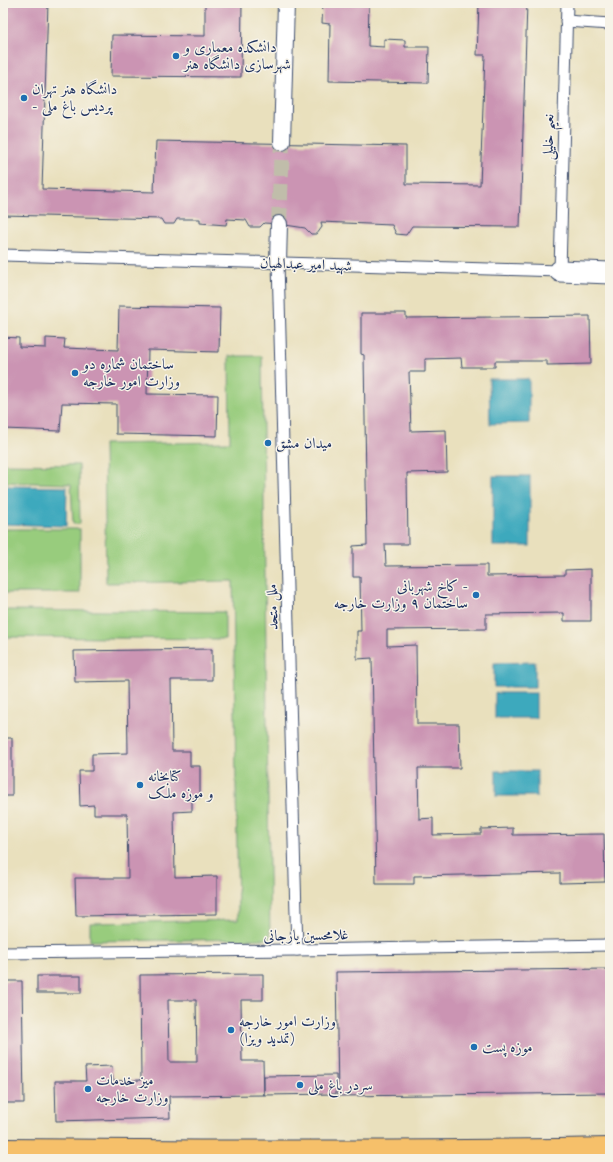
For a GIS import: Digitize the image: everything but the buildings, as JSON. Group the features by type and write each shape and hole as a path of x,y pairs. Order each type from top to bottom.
{"main road":[{"path":"3,1150 473,1155 601,1152"}],"street":[{"path":"282,142 286,3"},
{"path":"278,263 279,224"},
{"name":"شهید امیر عبدالهیان","path":"560,271 610,273"}],"lane":[{"name":"نعیم خلیلی","path":"560,271 566,3"},
{"path":"566,21 610,24"},
{"name":"شهید امیر عبدالهیان","path":"3,255 560,271"},
{"name":"ملل متحد","path":"278,263 297,950"},
{"name":"غلامحسین یارجانی","path":"3,953 610,945"}],"green space":[{"path":"229,356 262,356 270,939 90,941 90,923 238,920 233,581 106,583 104,444 230,442"},
{"path":"3,464 79,465 80,524 73,524 71,484 3,482"},
{"path":"3,529 80,529 80,593 3,593"},
{"path":"3,610 225,612 225,639 3,637"}],"water":[{"path":"489,379 529,379 529,423 490,424"},
{"path":"493,476 530,476 530,546 493,546"},
{"path":"3,486 67,487 66,526 3,524"},
{"path":"535,662 535,687 494,687 494,663"},
{"path":"495,693 536,693 536,718 495,718"},
{"path":"496,771 537,771 537,796 496,796"}],"tunnel":[{"path":"279,224 282,142"}],"place":[{"name":"دانشکده معماری و شهرسازی دانشگاه هنر","path":"176,56"},
{"name":"دانشگاه هنر تهران - پردیس باغ ملی","path":"24,98"},
{"name":"ساختمان شماره دو وزارت امور خارجه","path":"75,373"},
{"name":"میدان مشق","path":"268,443"},
{"name":"کاخ شهربانی - ساختمان ۹ وزارت خارجه","path":"476,595"},
{"name":"کتابخانه و موزه ملک","path":"140,785"},
{"name":"وزارت امور خارجه (تمدید ویزا)","path":"231,1030"},
{"name":"موزه پست","path":"474,1047"},
{"name":"سردر باغ ملی","path":"300,1085"},
{"name":"میز خدمات وزارت خارجه","path":"88,1089"}]}
